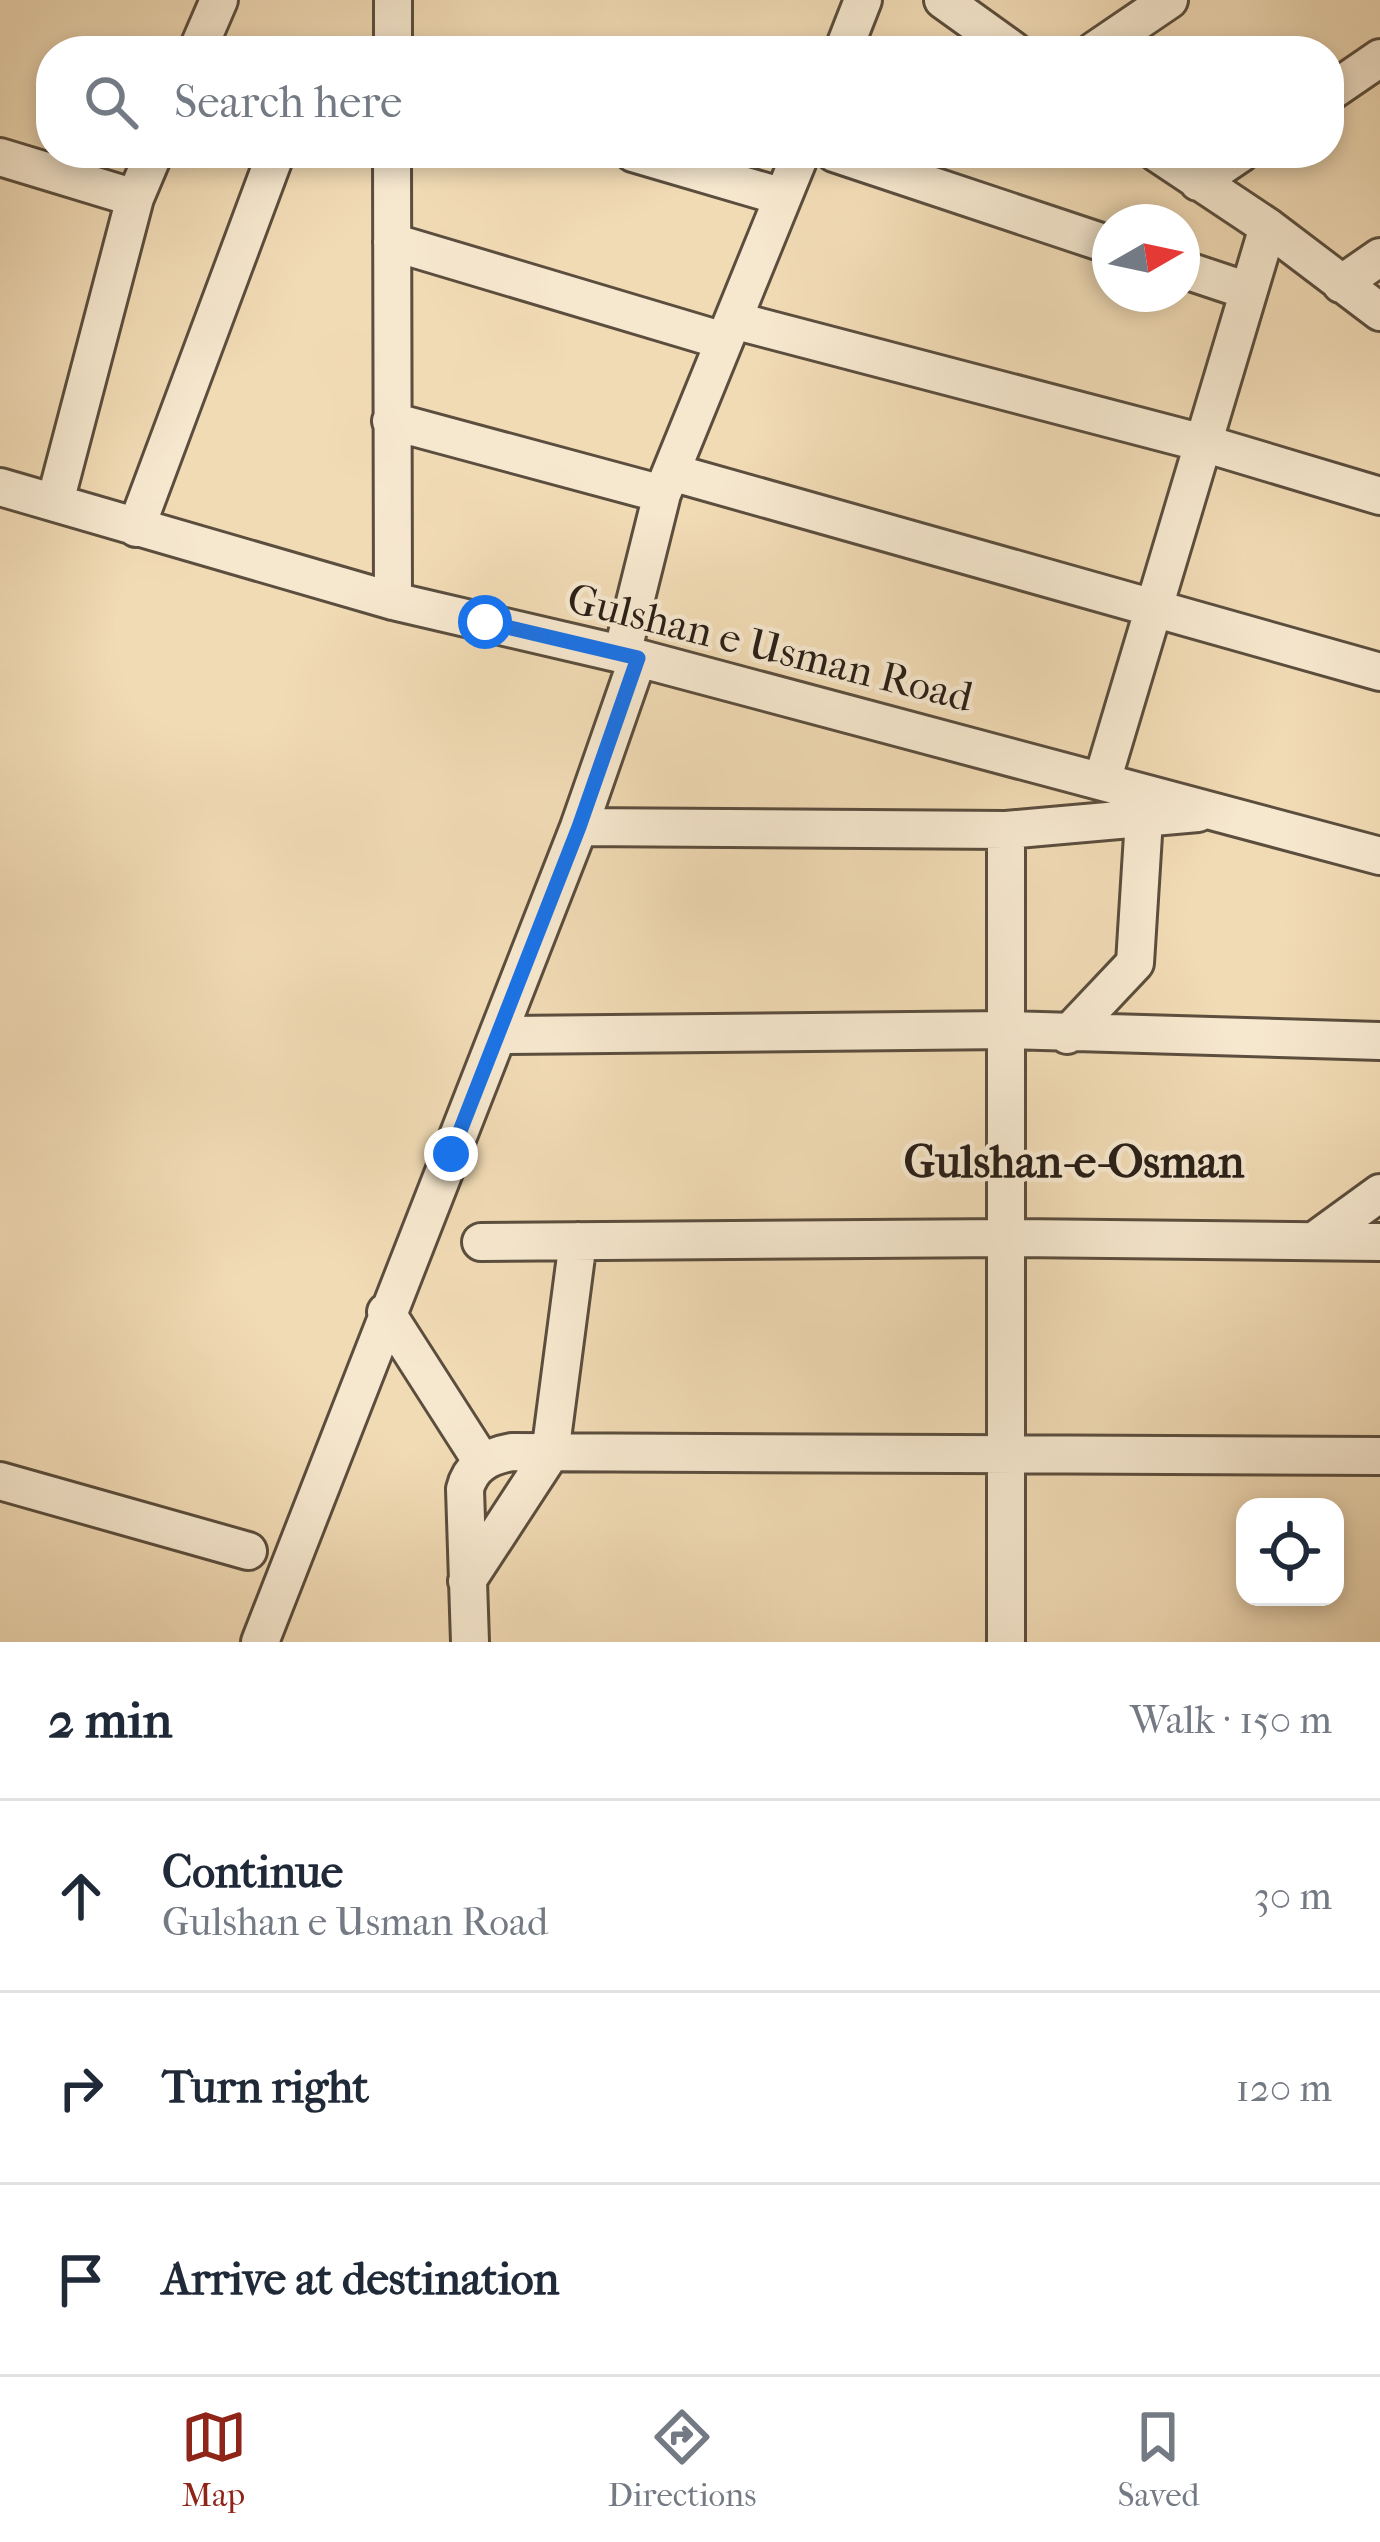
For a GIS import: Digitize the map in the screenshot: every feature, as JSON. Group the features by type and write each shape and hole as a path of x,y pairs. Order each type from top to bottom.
{"street":[{"path":"203,36 219,0"},
{"path":"393,36 394,0"},
{"path":"848,36 863,0"},
{"path":"943,0 993,36"},
{"path":"1116,36 1169,0"},
{"path":"1344,83 1380,58"},
{"path":"0,157 36,168"},
{"path":"36,168 135,198"},
{"path":"55,502 135,198 148,168"},
{"path":"136,527 270,168"},
{"path":"392,168 393,602"},
{"path":"686,168 783,196"},
{"path":"260,1642 579,827 630,656 666,483 795,168"},
{"path":"879,168 1092,239"},
{"path":"1178,168 1268,226 1380,312"},
{"path":"1198,182 1219,168"},
{"path":"1102,781 1268,226"},
{"path":"392,242 729,331 1203,443 1380,496"},
{"path":"1341,284 1380,257"},
{"path":"1200,275 1248,291"},
{"path":"391,421 666,483 1154,606 1380,672"},
{"name":"Gulshan e Usman Road","path":"0,488 393,602 630,656 1380,856"},
{"path":"579,827 1006,830 1219,811"},
{"path":"1067,1035 1135,963 1144,819"},
{"path":"1006,830 1006,1642"},
{"path":"499,1035 1009,1030 1380,1041"},
{"path":"1314,1241 1380,1193"},
{"path":"481,1242 1008,1238 1380,1242"},
{"path":"467,1581 550,1454 578,1241"},
{"path":"386,1312 482,1462"},
{"path":"470,1642 465,1489 469,1475 482,1462 512,1451 1380,1456"},
{"path":"0,1481 248,1551"}],"district":[{"name":"Gulshan-e-Osman","path":"1074,1162"}],"route":[{"path":"451,1154 579,827 638,658 485,622"}]}
